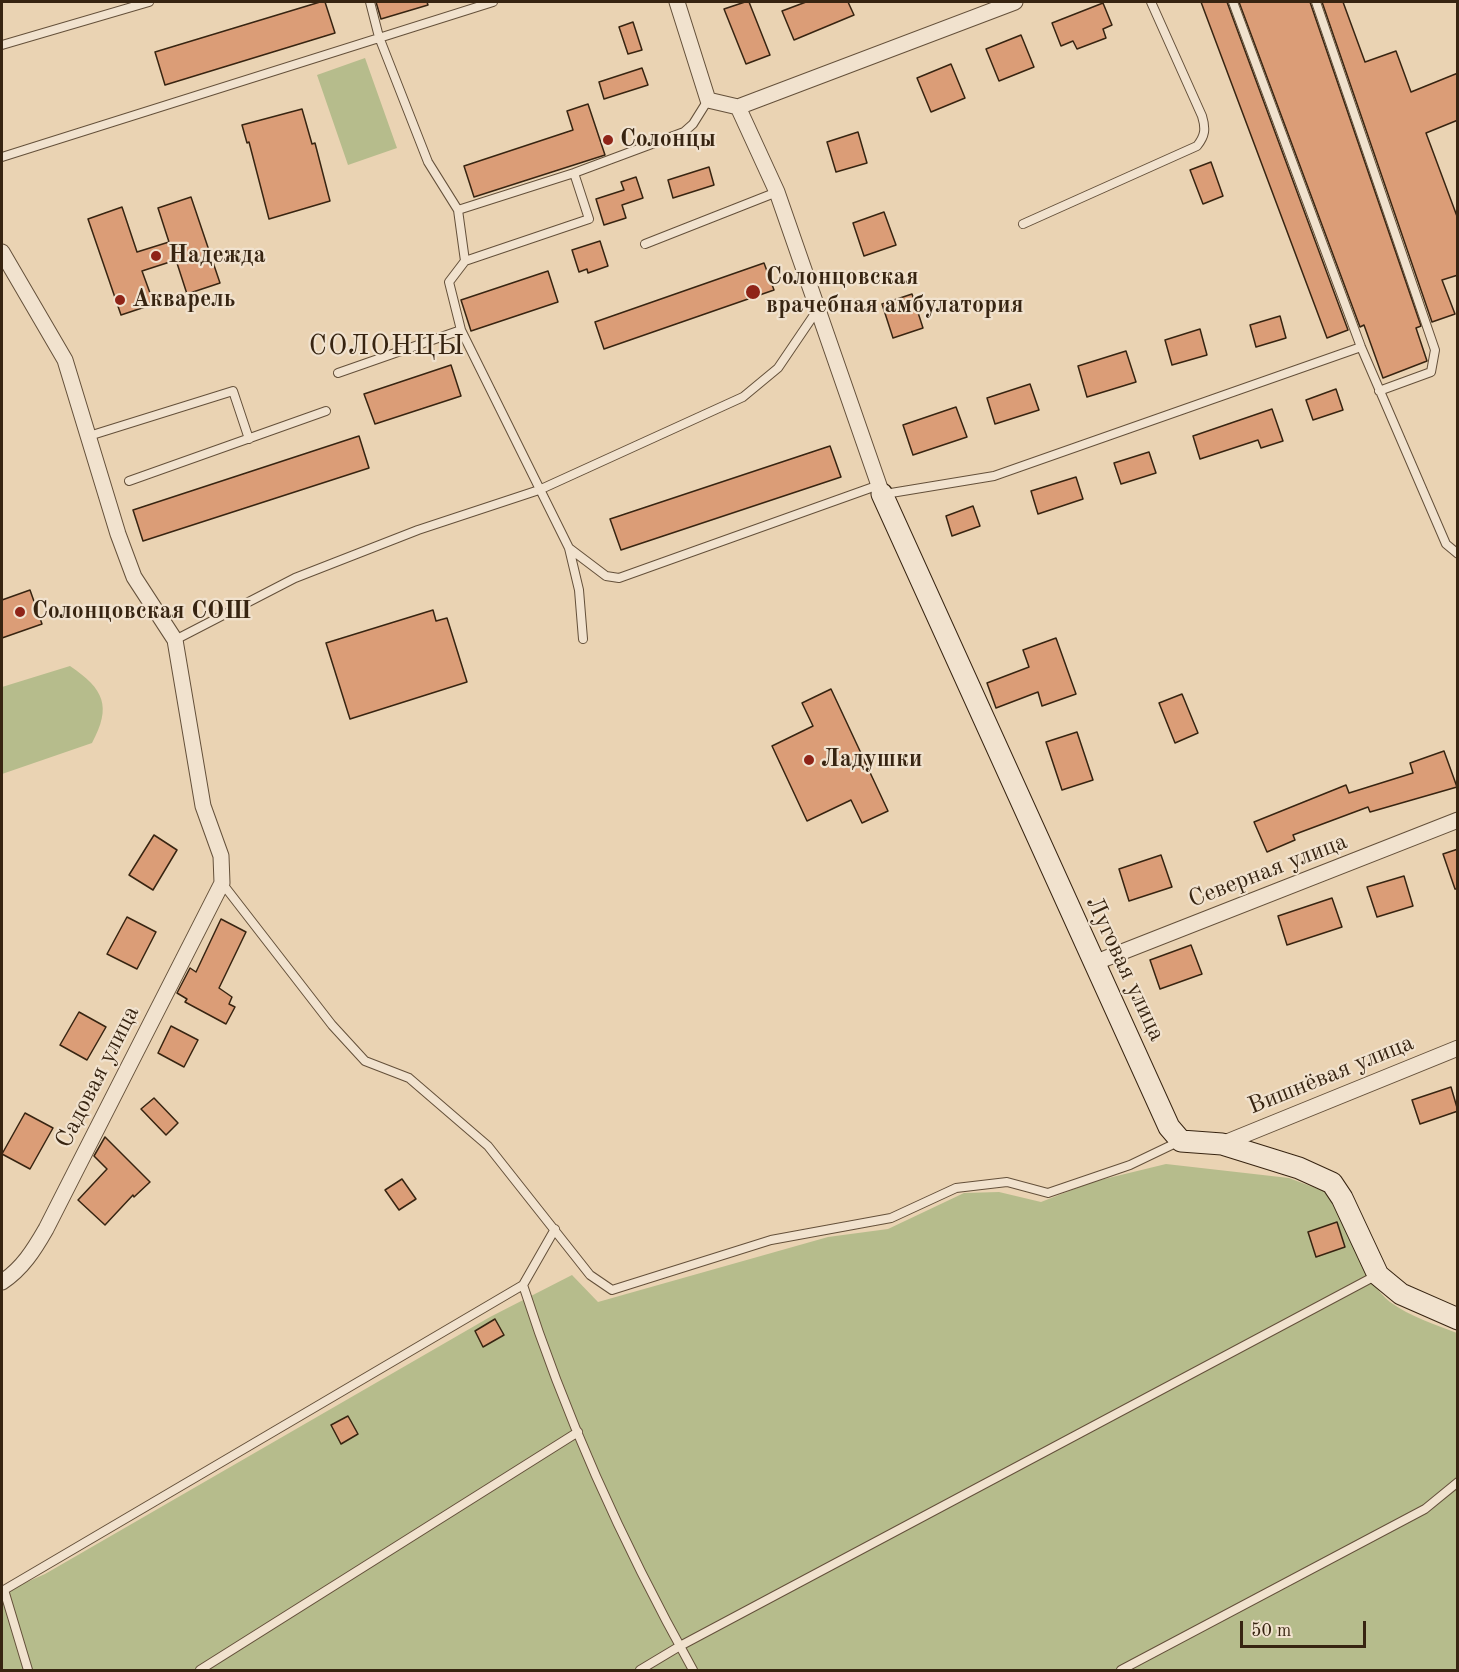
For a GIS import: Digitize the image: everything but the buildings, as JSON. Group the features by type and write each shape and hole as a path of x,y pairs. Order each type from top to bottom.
{"street":[{"path":"678,2 708,100 738,106 1016,2"},
{"path":"738,106 777,192 881,490"},
{"path":"2,252 65,360 118,534 134,577 176,640 203,806 221,856 222,883"},
{"name":"Луговая улица","path":"881,490 1169,1127 1181,1141"},
{"name":"Северная улица","path":"1094,963 1458,820"},
{"name":"Садовая улица","path":"2,1282 20,1269 34,1251 222,883"},
{"name":"Вишнёвая улица","path":"1222,1144 1458,1048"},
{"path":"1181,1141 1222,1144 1299,1168 1332,1184 1342,1198 1378,1275 1401,1294 1457,1318"}],"lane":[{"path":"2,45 149,2"},
{"path":"370,2 379,37 428,162 458,210 465,261"},
{"path":"2,157 493,2"},
{"path":"1023,224 1197,146 1203,138 1205,127 1202,116 1151,2"},
{"path":"1233,2 1378,391 1446,544 1458,554"},
{"path":"1316,2 1435,350 1431,372 1378,391"},
{"path":"458,210 574,173 684,132 693,124 708,100"},
{"path":"574,173 589,219 465,261 449,282 461,330 538,490 569,548 579,590 583,639"},
{"path":"645,244 777,192"},
{"path":"176,640 295,578 418,530 538,490 742,397 777,368 819,308"},
{"path":"338,373 461,330"},
{"path":"569,548 606,576 619,578 881,490 994,476 1361,347"},
{"path":"89,436 233,391 249,438"},
{"path":"129,481 326,411"},
{"path":"222,883 332,1025 365,1061 410,1078 488,1146 590,1275 612,1290 771,1240 891,1218 956,1188 1006,1182 1048,1193 1130,1165 1181,1141"},
{"path":"28,1671 4,1590 523,1285 555,1228"},
{"path":"640,1671 680,1646 1378,1275"},
{"path":"523,1285 578,1432 623,1539 693,1671"},
{"path":"200,1671 578,1432"},
{"path":"1121,1671 1425,1509 1458,1482"}],"green space":[{"path":"365,58 397,148 348,165 317,75"},
{"path":"70,666 91,683 101,699 102,719 92,743 2,774 2,687"},
{"path":"1166,1164 1289,1178 1329,1193 1355,1251 1381,1293 1406,1312 1457,1333 1457,1670 2,1670 2,1593 45,1574 490,1317 572,1275 598,1302 828,1237 888,1229 964,1193 999,1192 1041,1202 1092,1182"}],"place":[{"name":"Солонцы","path":"608,140"},
{"name":"Надежда","path":"156,256"},
{"name":"Солонцовская врачебная амбулатория","path":"753,292"},
{"name":"Акварель","path":"120,300"},
{"name":"Солонцовская СОШ","path":"20,612"},
{"name":"Ладушки","path":"809,760"}],"district":[{"name":"СОЛОНЦЫ","path":"387,347"}]}
